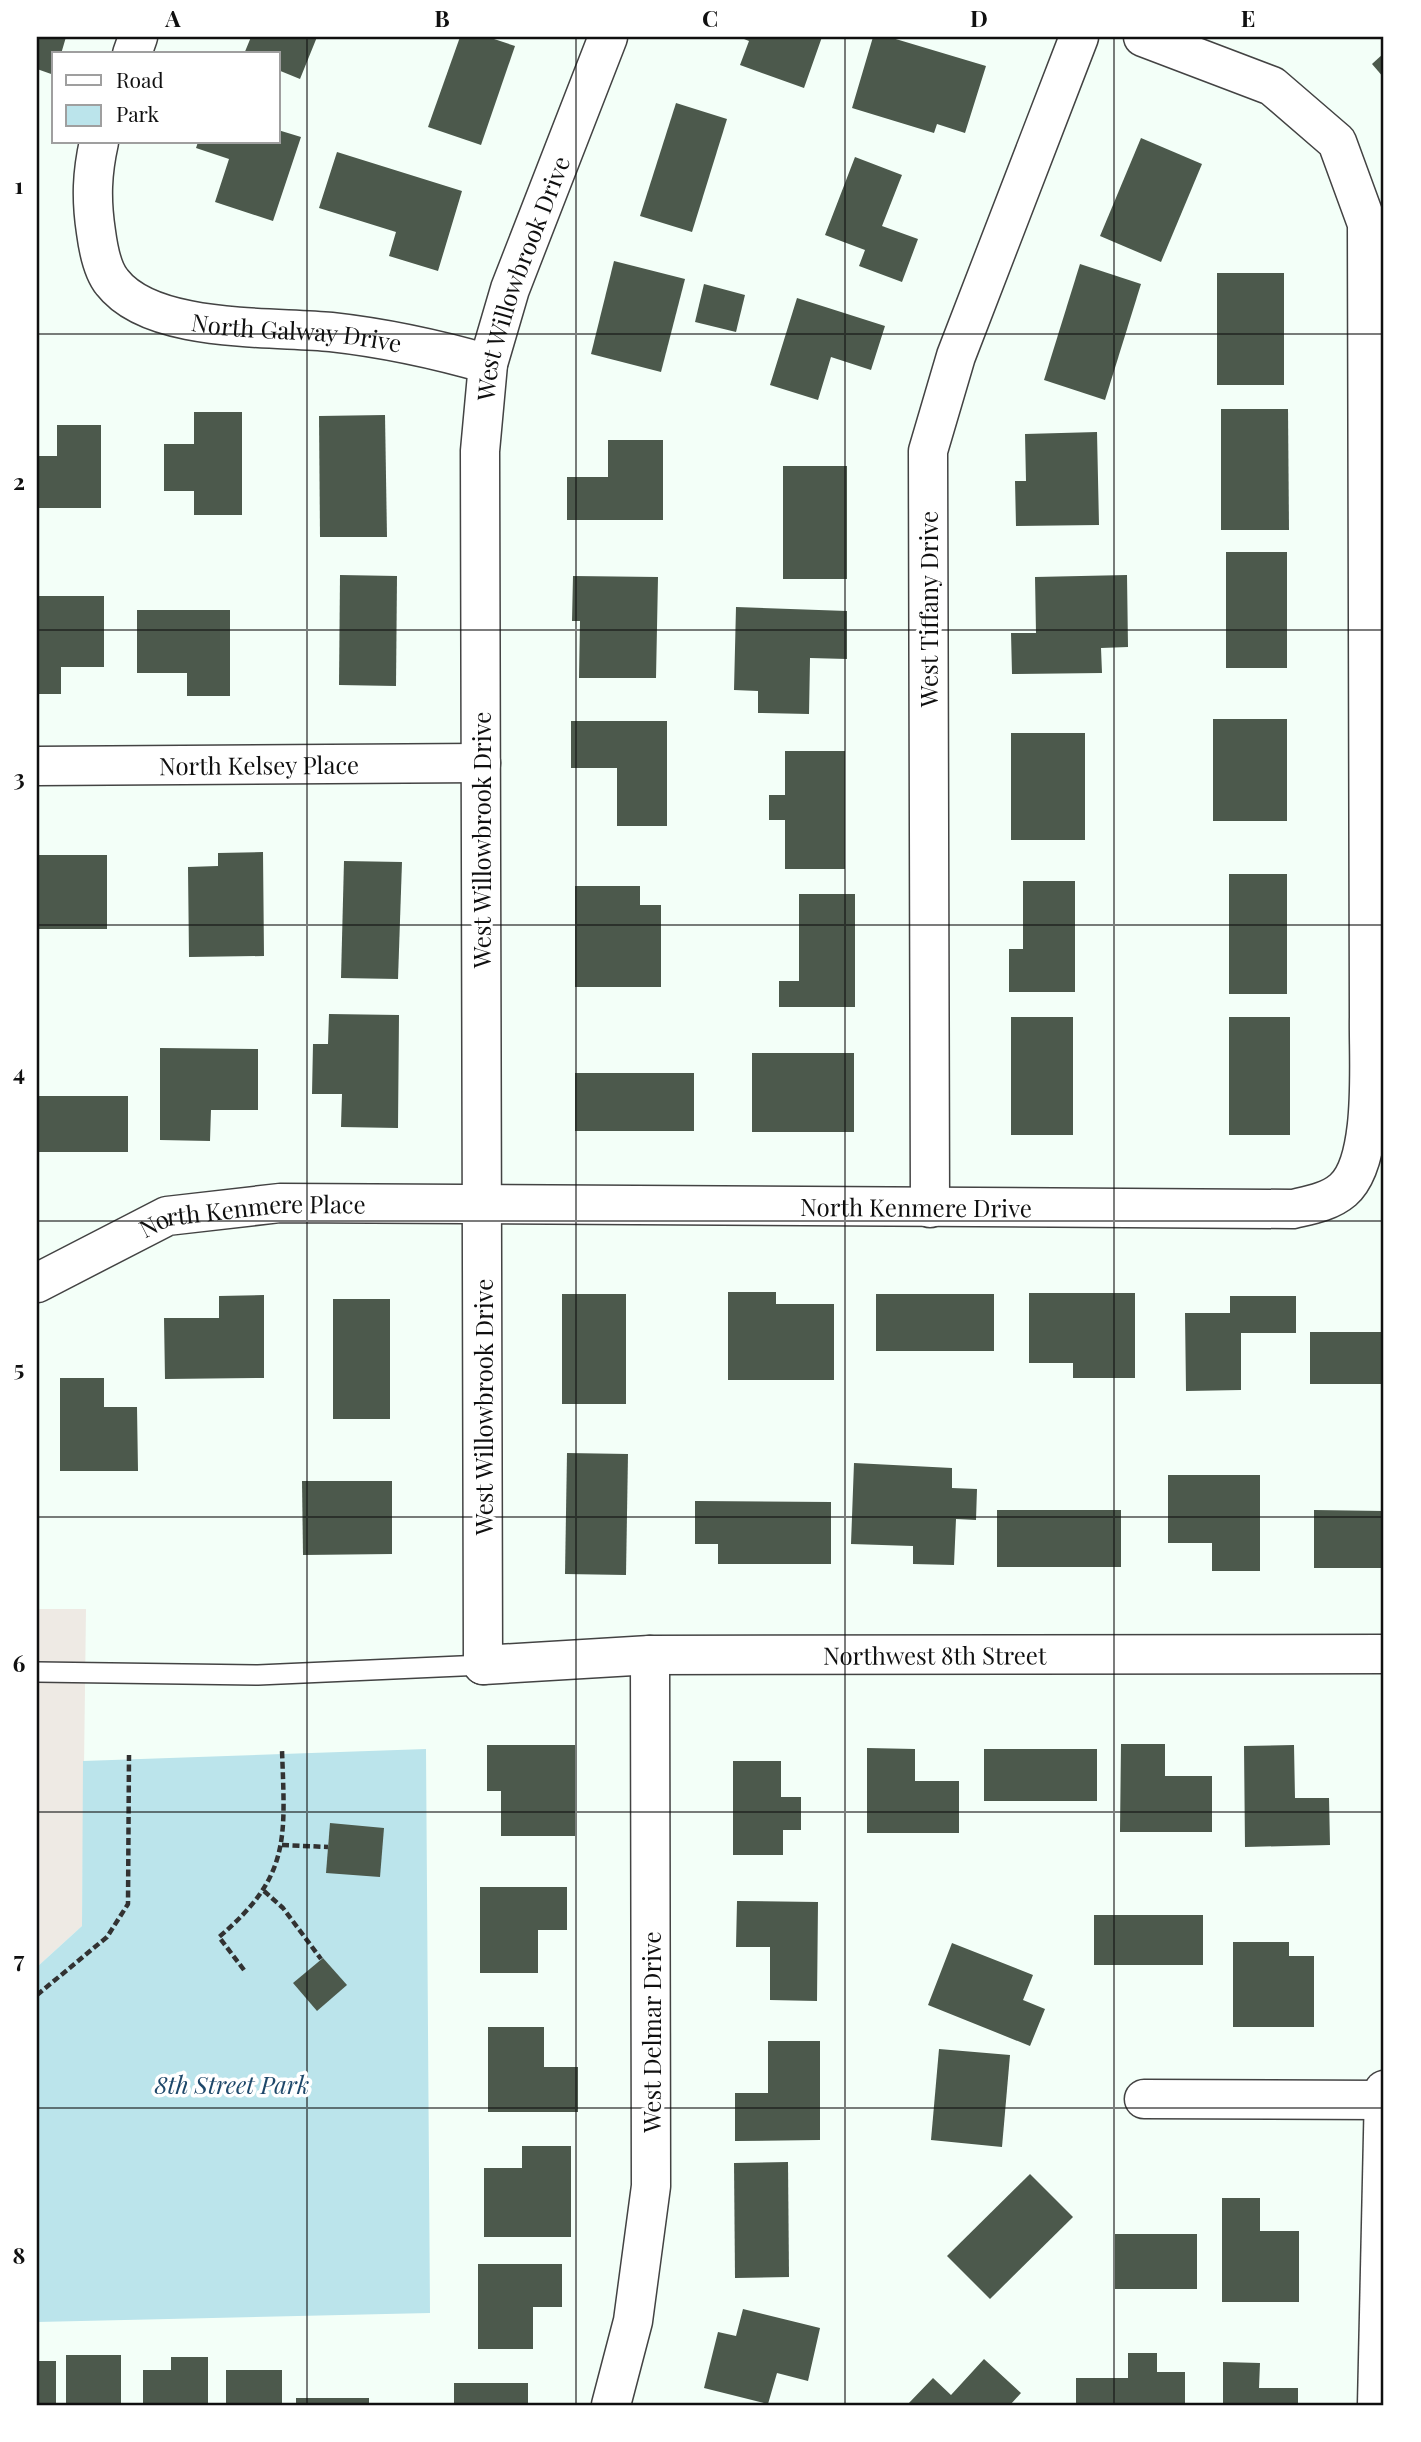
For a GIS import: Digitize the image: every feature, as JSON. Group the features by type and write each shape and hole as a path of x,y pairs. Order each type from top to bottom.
{"street":[{"name":"West Willowbrook Drive","path":"483,1665 480,451 488,364 510,289 608,37"},
{"name":"West Tiffany Drive","path":"930,1208 928,451 956,356 1079,37"},
{"path":"1143,37 1272,86 1337,142 1367,224 1376,1016"},
{"name":"North Galway Drive","path":"99,144 91,180 98,247 112,282 143,306 179,319 259,330 329,332 407,343 488,364"},
{"name":"North Kelsey Place","path":"37,766 481,763"},
{"name":"North Kenmere Drive","path":"482,1203 1293,1209 1322,1202 1344,1189 1360,1162 1366,1127 1376,1016"},
{"name":"North Kenmere Place","path":"37,1283 167,1216 280,1203 482,1203"},
{"name":"Northwest 8th Street","path":"483,1665 650,1655 1384,1654"},
{"name":"West Delmar Drive","path":"611,2405 633,2321 651,2186 650,1655"},
{"path":"1144,2099 1384,2095 1377,2405"}],"lane":[{"path":"37,1672 258,1675 483,1665"}],"path":[{"path":"244,1970 219,1937 247,1913 264,1891 282,1845 282,1750"},
{"path":"37,1995 107,1937 128,1903 129,1755"},
{"path":"282,1845 328,1847"},
{"path":"264,1891 283,1908 321,1959"}],"shaded area":[{"path":"37,1609 86,1609 82,1926 37,1967"}],"green space":[{"name":"8th Street Park","path":"426,1749 430,2313 37,2322 37,1967 82,1926 83,1761"}],"building":[{"path":"37,37 66,37 62,52 52,52 52,74 37,69"},
{"path":"251,37 317,37 300,79 280,71 280,52 245,52"},
{"path":"460,37 488,37 515,46 481,145 428,127"},
{"path":"739,37 822,37 804,88 740,65 749,41"},
{"path":"873,37 889,37 986,66 965,133 937,124 934,133 852,108"},
{"path":"1384,53 1384,78 1372,64"},
{"path":"676,103 727,119 692,232 640,216"},
{"path":"280,131 301,137 273,221 215,202 229,159 196,148 197,144 280,144"},
{"path":"1141,138 1202,164 1161,262 1100,236"},
{"path":"337,152 462,191 438,271 389,256 396,232 319,208"},
{"path":"855,157 902,175 882,226 918,239 902,282 859,266 865,250 825,235"},
{"path":"614,261 685,279 661,372 591,354"},
{"path":"1080,264 1141,284 1105,400 1044,380"},
{"path":"1217,273 1284,273 1284,385 1217,385"},
{"path":"704,284 745,295 736,332 695,322"},
{"path":"797,298 885,326 871,370 831,357 818,400 770,385"},
{"path":"1221,409 1288,409 1289,530 1221,530"},
{"path":"194,412 242,412 242,515 194,515 194,491 164,491 164,444 194,444"},
{"path":"385,415 387,537 320,537 319,416"},
{"path":"57,425 101,425 101,508 37,508 37,456 57,456"},
{"path":"1097,432 1099,525 1016,526 1015,481 1026,481 1025,434"},
{"path":"608,440 663,440 663,520 567,520 567,477 608,477"},
{"path":"783,466 847,466 847,579 783,579"},
{"path":"1226,552 1287,552 1287,668 1226,668"},
{"path":"340,575 397,576 396,686 339,685"},
{"path":"1127,575 1128,647 1101,648 1102,673 1012,674 1011,633 1036,633 1035,577"},
{"path":"573,576 658,577 656,678 579,678 580,621 572,621"},
{"path":"37,596 104,596 104,667 61,667 61,694 37,694"},
{"path":"736,607 847,611 847,659 810,658 809,714 758,713 758,691 734,690"},
{"path":"137,610 230,610 230,696 187,696 187,673 137,673"},
{"path":"1213,719 1287,719 1287,821 1213,821"},
{"path":"571,721 667,721 667,826 617,826 617,768 571,768"},
{"path":"1011,733 1085,733 1085,840 1011,840"},
{"path":"785,751 845,751 845,869 785,869 785,820 769,820 769,795 785,795"},
{"path":"263,852 264,956 189,957 188,867 218,866 218,853"},
{"path":"37,855 107,855 107,929 37,929"},
{"path":"344,861 402,862 398,979 341,978"},
{"path":"1229,874 1287,874 1287,994 1229,994"},
{"path":"1023,881 1075,881 1075,992 1009,992 1009,949 1023,949"},
{"path":"575,886 640,886 640,905 661,905 661,987 575,987"},
{"path":"799,894 855,894 855,1007 779,1007 779,981 799,981"},
{"path":"329,1014 399,1015 398,1128 341,1127 342,1094 312,1094 313,1044 328,1044"},
{"path":"1011,1017 1073,1017 1073,1135 1011,1135"},
{"path":"1229,1017 1290,1017 1290,1135 1229,1135"},
{"path":"160,1048 258,1049 258,1110 211,1110 210,1141 160,1140"},
{"path":"752,1053 854,1053 854,1132 752,1132"},
{"path":"575,1073 694,1073 694,1131 575,1131"},
{"path":"37,1096 128,1096 128,1152 37,1152"},
{"path":"728,1292 776,1292 776,1304 834,1304 834,1380 728,1380"},
{"path":"1029,1293 1135,1293 1135,1378 1073,1378 1073,1363 1029,1363"},
{"path":"562,1294 626,1294 626,1404 562,1404"},
{"path":"876,1294 994,1294 994,1351 876,1351"},
{"path":"264,1295 264,1378 165,1379 164,1318 219,1318 219,1296"},
{"path":"1230,1296 1296,1296 1296,1333 1241,1333 1241,1390 1186,1391 1185,1313 1230,1313"},
{"path":"333,1299 390,1299 390,1419 333,1419"},
{"path":"1310,1332 1384,1332 1384,1384 1310,1384"},
{"path":"60,1378 104,1378 104,1407 137,1407 138,1471 60,1471"},
{"path":"567,1453 628,1454 626,1575 565,1574"},
{"path":"854,1463 952,1468 952,1488 977,1489 976,1520 956,1519 954,1565 913,1564 913,1546 851,1544"},
{"path":"1168,1475 1260,1475 1260,1571 1212,1571 1212,1543 1168,1543"},
{"path":"302,1481 392,1481 392,1554 303,1555"},
{"path":"695,1501 831,1502 831,1564 718,1564 718,1544 695,1544"},
{"path":"997,1510 1121,1510 1121,1567 997,1567"},
{"path":"1314,1510 1384,1511 1384,1568 1314,1568"},
{"path":"1121,1744 1165,1744 1165,1776 1212,1776 1212,1832 1120,1832"},
{"path":"487,1745 575,1745 575,1836 501,1836 501,1791 487,1791"},
{"path":"1294,1745 1295,1798 1329,1798 1330,1845 1245,1847 1244,1746"},
{"path":"867,1748 915,1749 915,1781 959,1781 959,1833 867,1833"},
{"path":"984,1749 1097,1749 1097,1801 984,1801"},
{"path":"733,1761 781,1761 781,1797 801,1797 801,1830 783,1830 783,1855 733,1855"},
{"path":"330,1823 384,1828 380,1877 326,1873"},
{"path":"480,1887 567,1887 567,1930 538,1930 538,1973 480,1973"},
{"path":"737,1901 818,1902 817,2001 770,2000 770,1947 736,1947"},
{"path":"1094,1915 1203,1915 1203,1965 1094,1965"},
{"path":"1233,1942 1289,1942 1289,1956 1314,1956 1314,2027 1233,2027"},
{"path":"952,1943 1033,1975 1023,2000 1045,2009 1030,2046 928,2005"},
{"path":"323,1958 347,1985 317,2011 293,1983"},
{"path":"488,2027 544,2027 544,2067 578,2067 578,2112 488,2112"},
{"path":"768,2041 820,2041 820,2140 735,2141 735,2093 768,2093"},
{"path":"939,2049 1010,2055 1002,2147 931,2140"},
{"path":"522,2146 571,2146 571,2237 484,2237 484,2168 522,2168"},
{"path":"788,2162 789,2277 735,2278 734,2163"},
{"path":"1030,2174 1073,2217 990,2299 947,2256"},
{"path":"1222,2198 1260,2198 1260,2231 1299,2231 1299,2302 1222,2302"},
{"path":"1115,2234 1197,2234 1197,2289 1115,2289"},
{"path":"478,2264 562,2264 562,2307 533,2307 533,2349 478,2349"},
{"path":"743,2309 820,2328 808,2381 777,2373 768,2404 704,2388 718,2332 736,2336"},
{"path":"1128,2353 1157,2353 1157,2372 1185,2372 1185,2405 1076,2405 1076,2378 1128,2378"},
{"path":"66,2355 121,2355 121,2405 66,2405"},
{"path":"171,2357 208,2357 208,2405 143,2405 143,2370 171,2370"},
{"path":"984,2359 1021,2393 1010,2405 907,2405 933,2378 951,2395"},
{"path":"37,2361 56,2361 56,2405 37,2405"},
{"path":"1223,2362 1260,2363 1259,2388 1298,2388 1298,2405 1223,2405"},
{"path":"226,2370 282,2370 282,2405 226,2405"},
{"path":"454,2383 528,2383 528,2405 454,2405"},
{"path":"296,2398 369,2398 369,2405 296,2405"}]}
